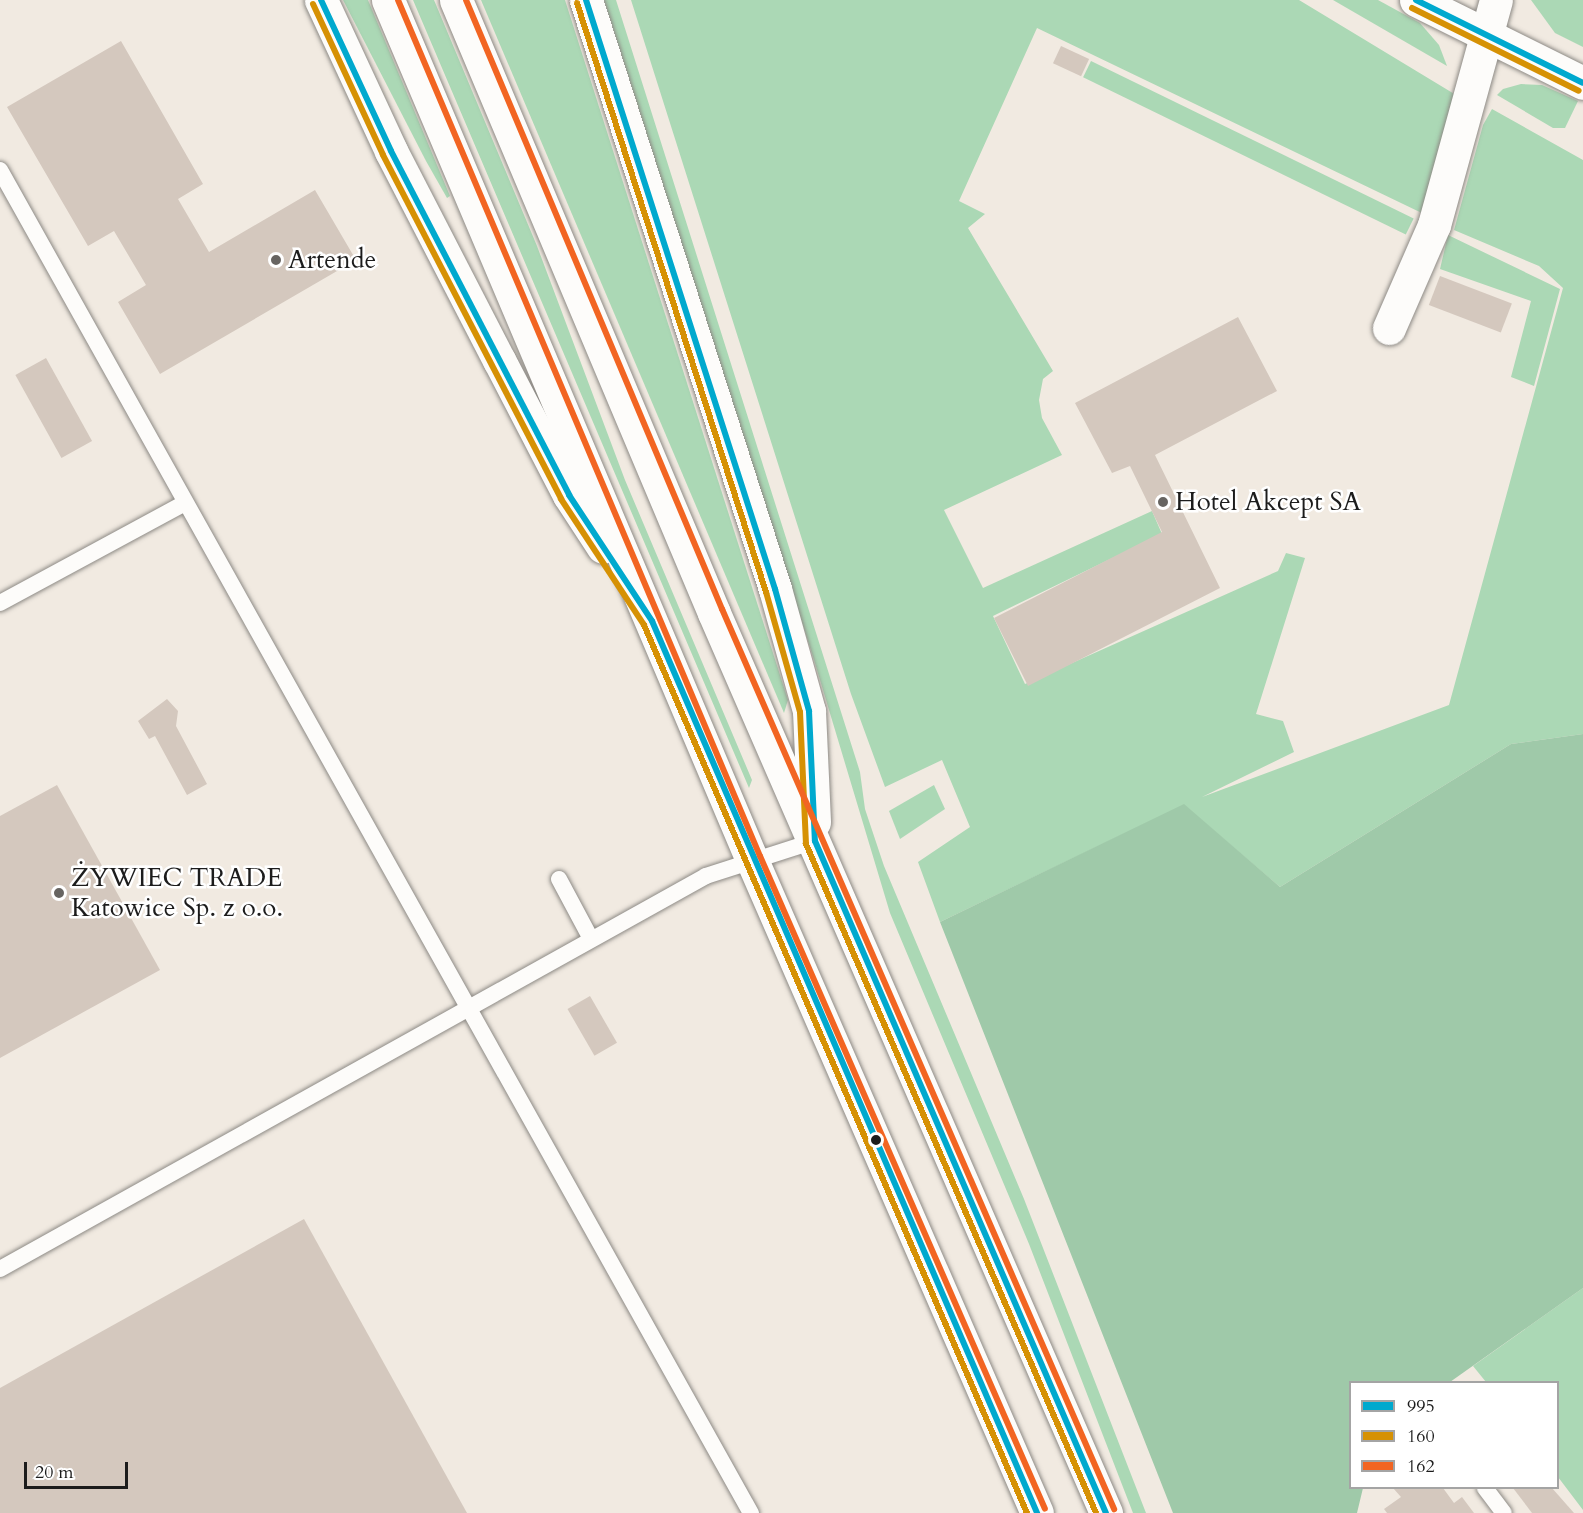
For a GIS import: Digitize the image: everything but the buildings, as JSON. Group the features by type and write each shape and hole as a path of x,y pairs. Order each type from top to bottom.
{"street":[{"path":"321,0 391,151 569,495 652,621"},
{"path":"388,0 752,860 1037,1513"},
{"path":"456,0 714,613 1106,1513"},
{"path":"586,0 775,589 809,711 815,842"},
{"path":"1416,0 1485,36 1583,82"},
{"path":"1389,328 1434,225 1496,0"}],"lane":[{"path":"0,170 751,1513"},
{"path":"0,603 185,503"},
{"path":"0,1269 706,876 815,842"},
{"path":"559,879 591,939"},
{"path":"1486,1489 1504,1513"}],"green space":[{"path":"343,0 368,0 450,196 447,198 426,161"},
{"path":"413,0 434,0 537,246 625,480 752,780 749,788"},
{"path":"481,0 565,0 788,700 784,713"},
{"path":"604,0 616,0 860,772 865,809 884,866 1024,1199 1146,1513 1133,1513 1029,1244 890,913 814,660"},
{"path":"631,0 1299,0 1456,95 1428,216 1037,28 959,201 985,214 968,228 1053,371 1043,379 1039,400 1042,418 1062,455 944,510 983,588 1152,511 1162,534 993,616 1025,684 1278,571 1286,553 1305,558 1256,714 1283,721 1294,752 1202,797 1449,705 1563,288 1539,266 1454,230 1483,125 1492,109 1583,160 1583,734 1511,744 1280,887 1184,805 940,922 918,862 970,827 942,760 885,787 851,694"},
{"path":"1333,0 1378,0 1420,23 1439,45 1447,66"},
{"path":"1531,0 1583,0 1583,47 1555,33"},
{"path":"1091,61 1414,218 1406,235 1083,77"},
{"path":"1521,84 1542,85 1578,101 1565,128 1553,128 1497,95 1503,89"},
{"path":"1448,235 1560,289 1534,386 1511,377 1531,301 1440,269"},
{"path":"1583,734 1583,1288 1451,1381 1349,1381 1349,1489 1363,1489 1357,1513 1173,1513 940,922 1184,804 1280,887 1511,744"},
{"path":"934,785 945,809 900,839 889,811"},
{"path":"1583,1288 1583,1510 1559,1478 1559,1381 1485,1381 1473,1366"}],"transit line":[{"name":"995","path":"321,0 391,151 569,495 652,621 1037,1513"},
{"name":"162","path":"398,0 760,856 1045,1509"},
{"name":"162","path":"466,0 722,609 1114,1509"},
{"name":"995","path":"586,0 775,589 809,711 815,841 1106,1513"},
{"name":"995","path":"1416,0 1583,83"},
{"name":"160","path":"577,3 766,592 800,712 806,844 1096,1513"},
{"name":"160","path":"313,4 383,155 561,499 644,625 1027,1513"},
{"name":"160","path":"1412,8 1579,91"}],"place":[{"name":"Artende","path":"276,260"},
{"name":"Hotel Akcept SA","path":"1163,502"},
{"name":"ŻYWIEC TRADE Katowice Sp. z o.o.","path":"59,893"}]}
